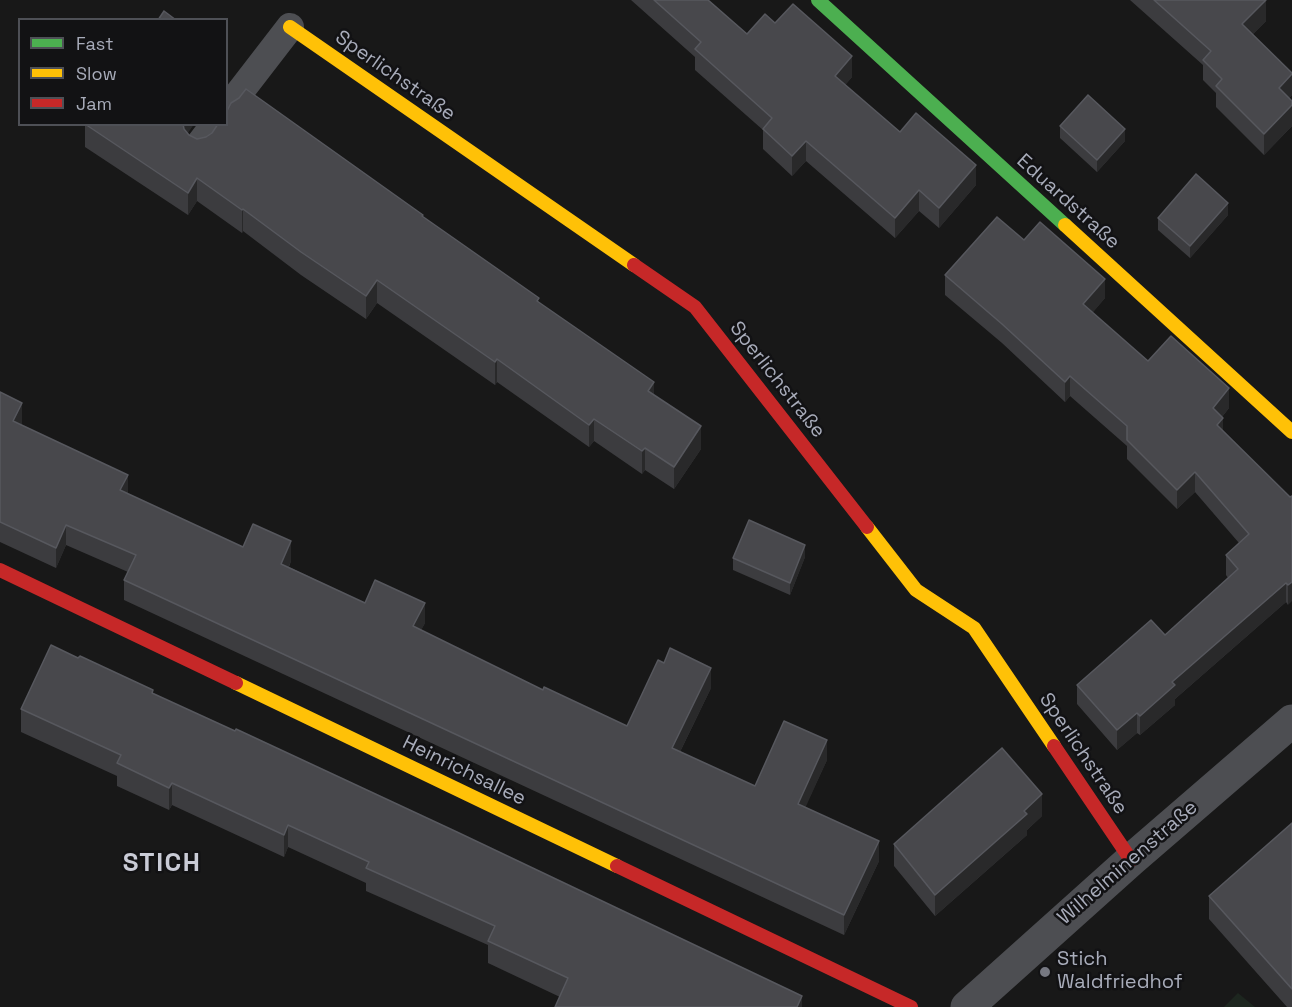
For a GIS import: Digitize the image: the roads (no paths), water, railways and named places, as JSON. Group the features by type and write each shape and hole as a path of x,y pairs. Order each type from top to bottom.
{"street":[{"name":"Eduardstraße","path":"818,0 1292,432"},
{"name":"Sperlichstraße","path":"290,27 694,307 916,590 974,628 1131,860"},
{"name":"Heinrichsallee","path":"0,570 911,1007"},
{"name":"Wilhelminenstraße","path":"967,1007 1131,860 1292,721"}],"lane":[{"path":"228,107 290,27"}],"place":[{"name":"Stich Waldfriedhof","path":"1045,972"}],"district":[{"name":"STICH","path":"162,864"}]}
